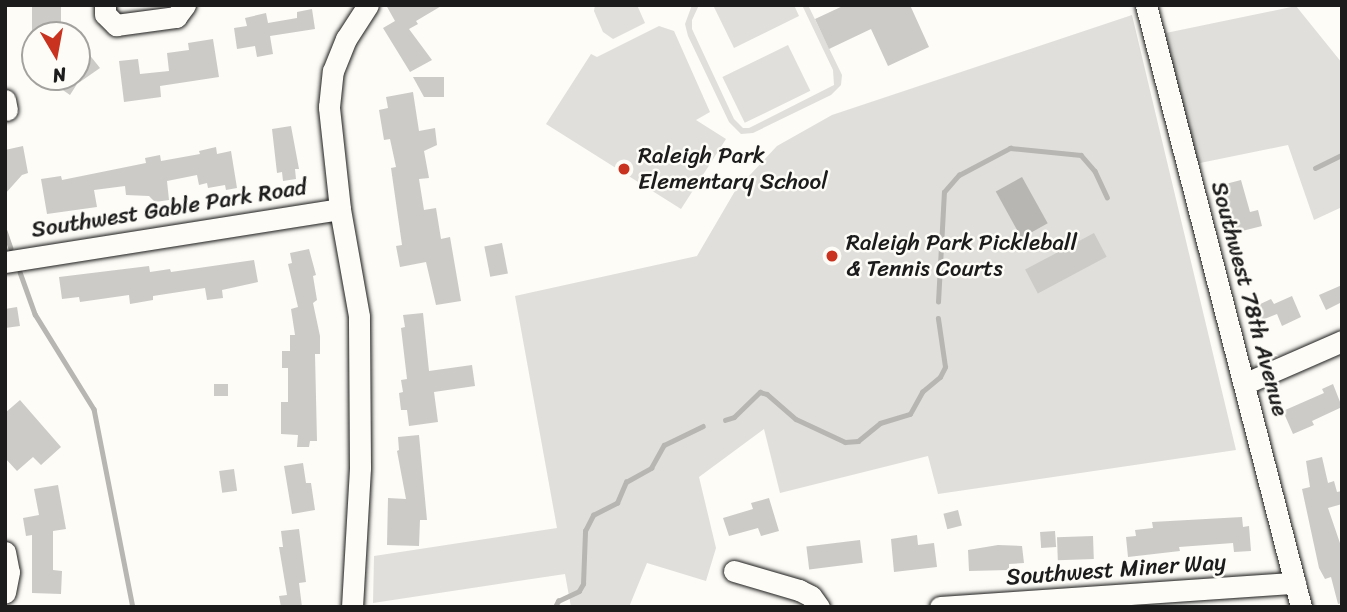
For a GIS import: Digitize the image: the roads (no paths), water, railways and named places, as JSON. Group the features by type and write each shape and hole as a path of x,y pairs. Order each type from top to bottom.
{"street":[{"path":"105,5 105,14 116,25 176,17 185,5"},
{"path":"352,607 360,467 358,295 340,209 332,147 330,84 343,47 368,5"},
{"name":"Southwest 78th Avenue","path":"1146,5 1301,607"},
{"name":"Southwest Gable Park Road","path":"5,262 340,209"},
{"path":"1244,384 1342,341"},
{"path":"5,552 9,572 5,593"},
{"path":"734,571 799,590 811,597 819,607"},
{"name":"Southwest Miner Way","path":"940,607 1295,583"}],"waterway":[{"path":"938,302 944,192 959,175 1010,148 1081,155 1095,171 1107,197"},
{"path":"1315,168 1342,155"},
{"path":"5,231 11,248"},
{"path":"20,272 35,314 94,409 133,607"},
{"path":"725,420 734,417 760,392 767,394 796,419 845,442 858,441 880,423 910,414 922,392 940,377 945,367 938,319"},
{"path":"555,607 558,601 579,591 583,584 585,531 593,515 617,503 626,482 651,468 664,445 703,426"}],"place":[{"name":"Raleigh Park Elementary School","path":"624,169"},
{"name":"Raleigh Park Pickleball & Tennis Courts","path":"832,256"}]}
